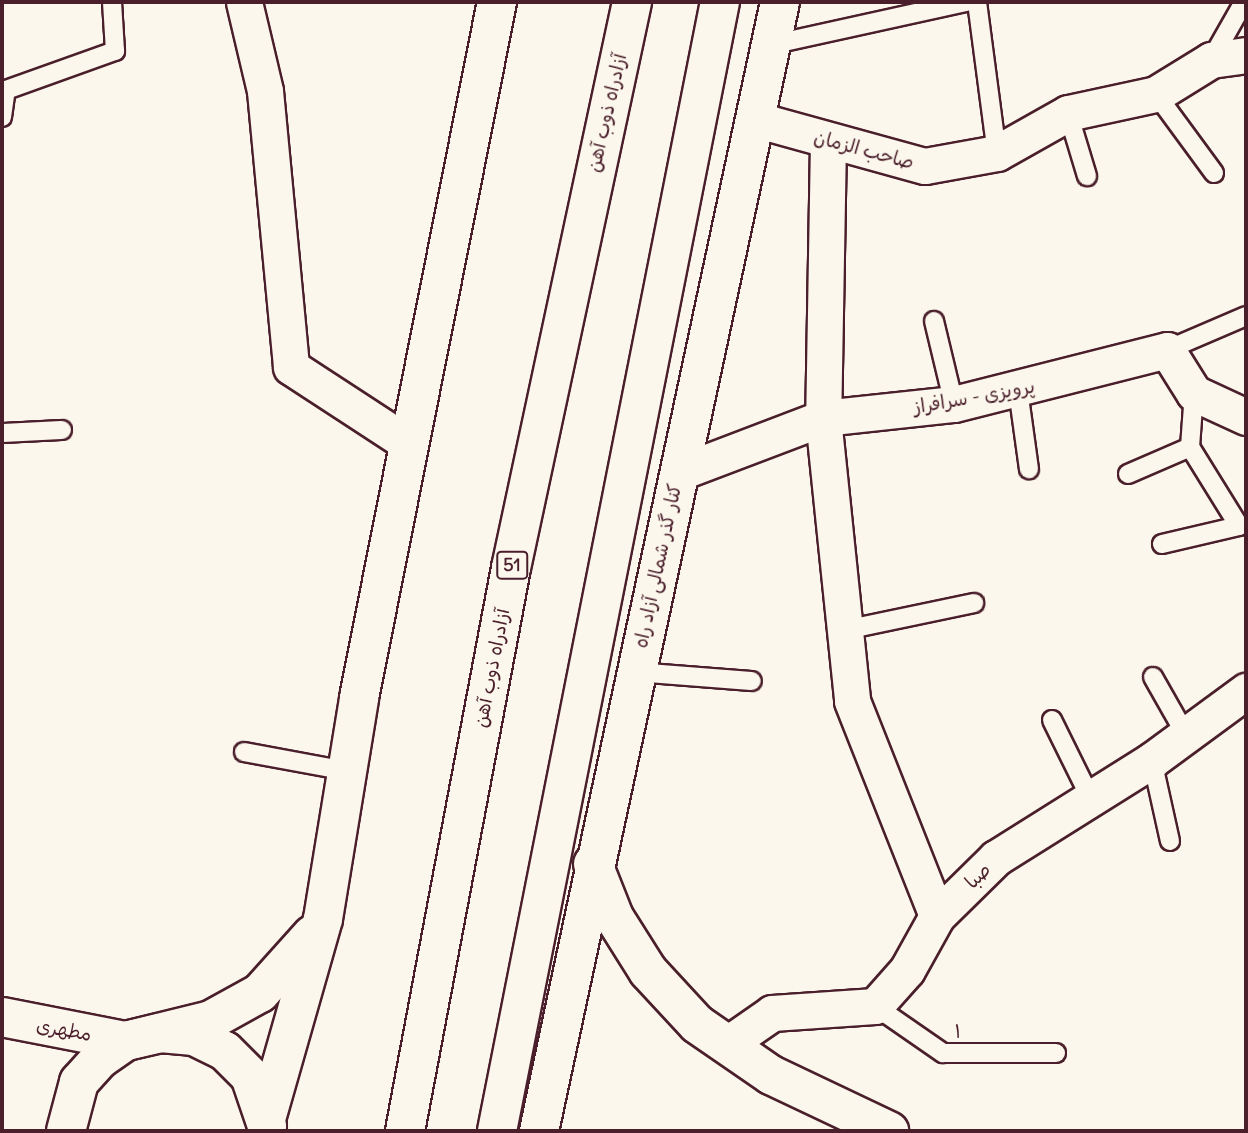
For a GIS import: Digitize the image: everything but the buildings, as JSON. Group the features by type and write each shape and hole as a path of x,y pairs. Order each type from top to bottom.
{"main road":[{"path":"266,1125 323,919 347,771 409,444 497,2"},
{"name":"آزادراه ذوب آهن","path":"405,1131 511,568 632,2"},
{"path":"497,1131 720,2"},
{"name":"کنار گذر شمالی آزاد راه","path":"539,1131 593,864 780,2"},
{"path":"593,864 614,917 648,971 726,1045 837,1112 889,1131"},
{"path":"66,1131 79,1082 126,1041 211,1020 260,993 323,919"},
{"name":"مطهری","path":"2,1017 126,1041"},
{"path":"126,1041 160,1033 194,1036 225,1051 250,1076 266,1125"}],"street":[{"path":"244,2 265,91 291,367 409,444"},
{"name":"صاحب الزمان","path":"754,119 925,166 997,153 1068,113 1156,94 1211,60 1246,55"},
{"path":"828,141 823,418 852,701 937,916"},
{"path":"1167,350 1194,393 1246,417"},
{"name":"پرویزی - سرافراز","path":"678,473 823,418 954,404 1018,390 1167,350"},
{"name":"صبا","path":"874,1006 907,970 937,916 996,858 1152,761 1246,691"},
{"path":"726,1045 772,1013 874,1006"}],"lane":[{"path":"2,117 6,90 115,51 113,2"},
{"path":"770,45 966,2"},
{"path":"977,2 997,153"},
{"path":"1211,60 1244,2"},
{"path":"1156,94 1214,173"},
{"path":"1068,113 1087,176"},
{"path":"1167,350 1246,316"},
{"path":"934,321 954,404"},
{"path":"1018,390 1029,469"},
{"path":"1163,544 1239,526 1189,447 1194,393"},
{"path":"2,433 62,430"},
{"path":"1128,474 1189,447"},
{"path":"845,630 974,603"},
{"path":"635,672 752,681"},
{"path":"1153,677 1186,736"},
{"path":"1052,720 1091,799"},
{"path":"244,752 347,771"},
{"path":"1152,761 1170,841"},
{"name":"۱","path":"874,1006 943,1053 1056,1053"}]}
